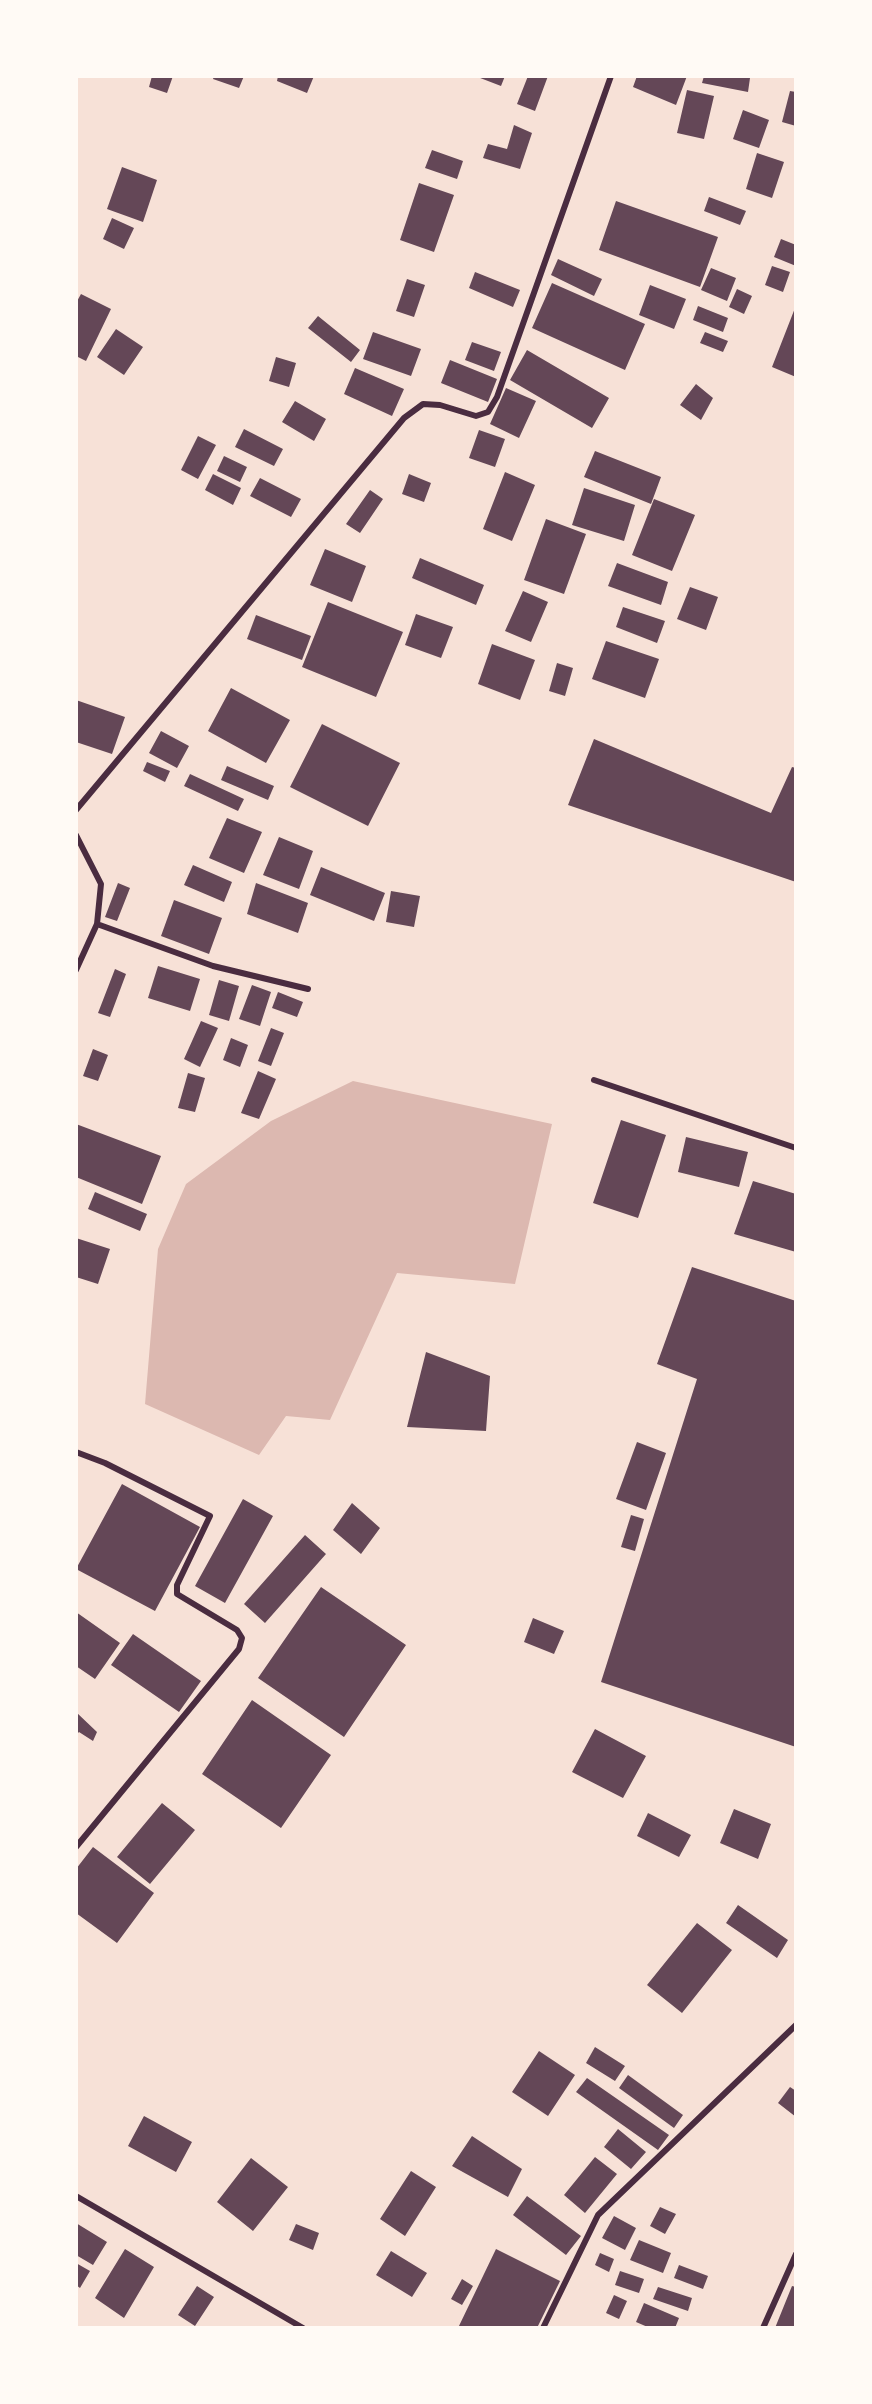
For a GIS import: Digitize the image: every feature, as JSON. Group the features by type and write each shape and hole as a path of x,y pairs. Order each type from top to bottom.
{"street":[{"path":"76,810 404,418 423,404 440,405 476,416 488,412 497,397 611,76"},
{"path":"76,835 101,884 97,924 76,970"},
{"path":"97,924 213,966 308,989"},
{"path":"594,1080 795,1148"},
{"path":"76,1452 105,1463 210,1516 177,1585 177,1594 237,1630 242,1638 239,1649 76,1847"},
{"path":"543,2328 598,2215 795,2025"},
{"path":"76,2196 303,2328"},
{"path":"763,2328 795,2254"}],"shaded area":[{"path":"353,1081 552,1124 515,1284 397,1273 330,1420 286,1416 259,1455 145,1404 158,1249 186,1184 271,1121"}],"building":[{"path":"152,76 173,76 167,93 149,87"},
{"path":"214,76 244,76 239,88 213,79"},
{"path":"278,76 314,76 307,93 277,81"},
{"path":"475,76 505,76 501,86"},
{"path":"528,76 548,76 535,111 517,104"},
{"path":"637,76 687,76 676,105 633,87"},
{"path":"704,76 750,78 748,92 702,83"},
{"path":"687,90 714,96 704,139 677,133"},
{"path":"790,91 796,92 796,126 782,122"},
{"path":"743,110 769,120 759,148 733,139"},
{"path":"514,125 532,133 520,169 483,158 488,144 507,149"},
{"path":"432,150 463,161 457,179 425,168"},
{"path":"757,153 784,162 772,198 746,189"},
{"path":"122,167 157,180 143,222 107,209"},
{"path":"419,183 454,195 434,252 400,240"},
{"path":"709,197 746,211 740,225 704,211"},
{"path":"616,201 718,237 700,287 599,250"},
{"path":"112,218 134,228 124,249 103,239"},
{"path":"781,239 796,245 796,266 774,257"},
{"path":"558,259 602,279 594,296 551,275"},
{"path":"772,266 790,272 783,292 765,285"},
{"path":"711,268 736,278 727,301 701,290"},
{"path":"475,272 520,290 513,307 469,288"},
{"path":"407,279 425,285 414,317 396,311"},
{"path":"552,283 645,324 625,370 532,328"},
{"path":"650,285 686,299 674,329 639,315"},
{"path":"737,289 752,296 744,314 729,307"},
{"path":"81,294 111,309 86,361 76,356 76,303"},
{"path":"698,306 728,318 723,332 693,320"},
{"path":"796,308 796,377 772,367"},
{"path":"318,316 360,350 351,362 308,328"},
{"path":"116,329 143,347 124,375 97,357"},
{"path":"373,332 421,349 411,376 363,359"},
{"path":"705,332 728,341 723,352 700,343"},
{"path":"472,342 501,352 494,371 465,360"},
{"path":"527,350 609,398 592,428 510,380"},
{"path":"276,357 296,363 289,387 269,381"},
{"path":"450,360 497,379 488,402 441,383"},
{"path":"355,368 404,389 392,416 344,394"},
{"path":"696,384 713,398 701,420 680,405"},
{"path":"506,388 536,401 519,438 490,424"},
{"path":"295,401 326,419 314,441 282,422"},
{"path":"244,429 283,449 274,466 235,447"},
{"path":"479,430 505,439 495,467 469,458"},
{"path":"198,436 216,445 198,479 181,470"},
{"path":"595,451 661,477 651,504 584,477"},
{"path":"224,456 247,467 240,482 217,471"},
{"path":"505,472 535,485 512,541 483,529"},
{"path":"213,474 241,488 233,505 205,490"},
{"path":"409,474 431,483 424,502 402,494"},
{"path":"260,478 301,499 291,517 250,496"},
{"path":"584,488 635,505 624,541 572,525"},
{"path":"370,490 383,499 360,533 346,524"},
{"path":"654,499 695,515 672,571 632,555"},
{"path":"546,519 586,534 564,594 524,580"},
{"path":"325,549 366,566 352,602 310,585"},
{"path":"420,558 484,585 476,605 412,578"},
{"path":"617,563 668,582 661,605 608,586"},
{"path":"690,587 718,597 706,630 677,619"},
{"path":"523,591 548,602 531,642 505,631"},
{"path":"328,602 403,632 376,697 302,667"},
{"path":"623,607 665,621 657,643 616,627"},
{"path":"416,614 453,627 441,658 405,645"},
{"path":"256,615 311,636 302,660 247,639"},
{"path":"606,641 659,659 645,698 592,679"},
{"path":"492,644 535,660 520,700 478,684"},
{"path":"557,663 573,668 565,696 549,691"},
{"path":"231,688 290,720 266,763 208,731"},
{"path":"76,700 125,717 112,754 76,742"},
{"path":"322,724 400,763 368,826 290,787"},
{"path":"161,731 189,746 177,768 149,753"},
{"path":"594,739 771,813 792,767 796,768 796,882 568,805"},
{"path":"147,762 170,771 165,782 143,771"},
{"path":"227,766 274,786 268,800 221,780"},
{"path":"190,774 244,799 238,811 184,786"},
{"path":"227,818 262,832 244,873 209,858"},
{"path":"279,837 313,851 299,889 263,875"},
{"path":"193,865 232,882 224,902 184,885"},
{"path":"321,867 385,893 374,921 310,895"},
{"path":"118,883 130,888 117,921 105,917"},
{"path":"256,883 308,903 298,933 247,914"},
{"path":"391,891 420,896 414,927 386,922"},
{"path":"174,900 222,918 209,954 161,936"},
{"path":"158,966 200,979 190,1011 148,998"},
{"path":"115,969 126,974 110,1017 98,1013"},
{"path":"219,980 239,986 229,1021 209,1015"},
{"path":"252,985 271,992 260,1026 239,1019"},
{"path":"278,992 303,1002 297,1017 272,1008"},
{"path":"201,1021 218,1028 200,1067 184,1059"},
{"path":"271,1028 284,1033 271,1066 258,1061"},
{"path":"231,1038 248,1045 240,1067 223,1060"},
{"path":"93,1049 108,1055 98,1081 83,1076"},
{"path":"258,1071 276,1079 259,1119 241,1113"},
{"path":"188,1073 205,1078 195,1112 178,1108"},
{"path":"621,1120 666,1135 638,1218 593,1203"},
{"path":"76,1124 161,1156 142,1204 76,1177"},
{"path":"686,1137 748,1152 739,1187 678,1172"},
{"path":"753,1181 796,1194 796,1252 734,1234"},
{"path":"95,1192 147,1214 140,1231 88,1209"},
{"path":"76,1238 110,1249 98,1284 76,1277"},
{"path":"692,1267 796,1301 796,1747 601,1682 697,1379 657,1364"},
{"path":"426,1352 490,1376 486,1431 407,1427"},
{"path":"637,1442 666,1453 646,1510 616,1499"},
{"path":"122,1484 200,1527 155,1611 76,1569"},
{"path":"243,1499 273,1516 225,1603 195,1586"},
{"path":"352,1503 380,1528 361,1554 333,1530"},
{"path":"631,1515 644,1519 635,1551 621,1547"},
{"path":"305,1535 326,1554 265,1623 244,1604"},
{"path":"321,1587 406,1645 344,1737 258,1678"},
{"path":"76,1612 120,1643 95,1679 76,1666"},
{"path":"533,1618 564,1631 554,1654 524,1642"},
{"path":"133,1634 201,1681 179,1712 111,1665"},
{"path":"252,1700 331,1755 281,1828 202,1774"},
{"path":"76,1712 97,1732 93,1741 79,1732 76,1735"},
{"path":"595,1729 646,1756 623,1798 572,1772"},
{"path":"162,1803 195,1830 150,1884 117,1857"},
{"path":"734,1809 771,1824 758,1859 720,1843"},
{"path":"648,1813 691,1835 679,1857 637,1836"},
{"path":"93,1847 154,1893 117,1943 76,1913 76,1869"},
{"path":"738,1905 788,1940 777,1958 726,1923"},
{"path":"697,1923 732,1950 682,2013 647,1985"},
{"path":"595,2047 625,2066 615,2081 586,2063"},
{"path":"539,2051 575,2075 548,2116 512,2092"},
{"path":"628,2075 683,2115 674,2128 619,2088"},
{"path":"587,2078 669,2135 658,2150 576,2092"},
{"path":"790,2087 796,2091 796,2117 778,2103"},
{"path":"144,2116 192,2142 176,2172 128,2146"},
{"path":"618,2129 646,2152 631,2169 604,2147"},
{"path":"472,2136 522,2169 508,2197 452,2166"},
{"path":"595,2157 617,2174 585,2213 564,2195"},
{"path":"251,2158 288,2187 253,2231 217,2202"},
{"path":"411,2171 436,2187 405,2236 380,2219"},
{"path":"527,2196 581,2236 566,2255 513,2215"},
{"path":"660,2207 676,2214 665,2234 650,2226"},
{"path":"614,2216 636,2228 625,2250 602,2238"},
{"path":"76,2223 107,2242 93,2265 76,2255"},
{"path":"296,2224 319,2233 313,2250 289,2240"},
{"path":"639,2240 671,2253 663,2273 630,2260"},
{"path":"125,2249 154,2267 124,2318 95,2298"},
{"path":"496,2249 560,2281 537,2328 458,2328"},
{"path":"391,2251 427,2273 412,2297 376,2275"},
{"path":"600,2253 614,2259 609,2272 595,2265"},
{"path":"76,2263 90,2271 80,2288 76,2285"},
{"path":"679,2265 708,2276 703,2289 674,2278"},
{"path":"620,2271 644,2279 639,2293 615,2285"},
{"path":"462,2279 473,2286 462,2305 451,2299"},
{"path":"197,2286 214,2297 195,2326 178,2315"},
{"path":"792,2286 796,2287 796,2328 775,2328"},
{"path":"658,2287 692,2298 688,2311 653,2299"},
{"path":"614,2295 627,2301 619,2319 606,2313"},
{"path":"644,2303 679,2318 675,2328 650,2328 636,2322"}]}
